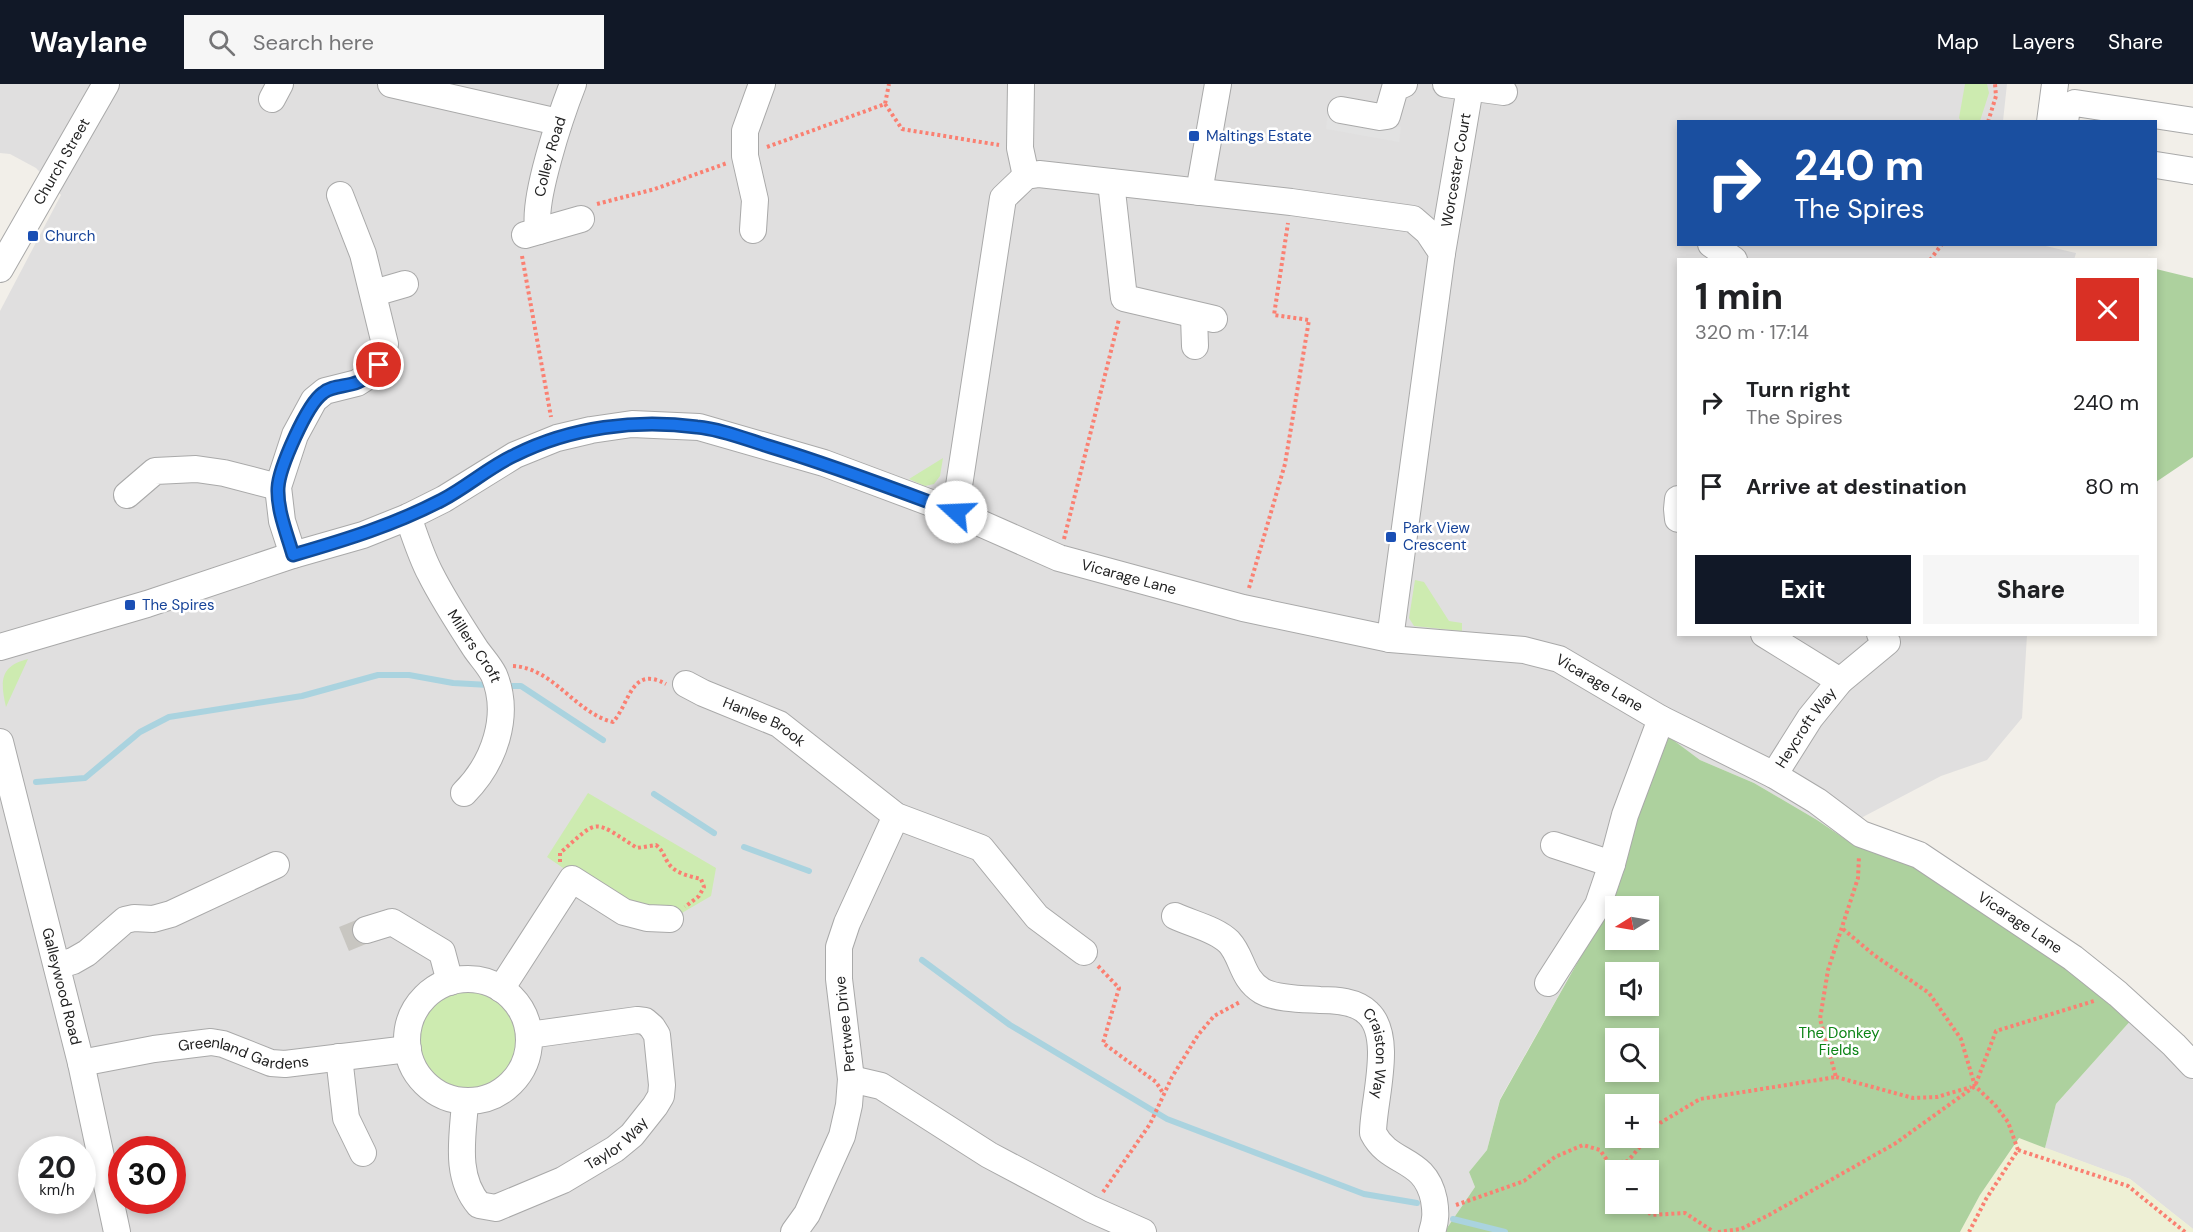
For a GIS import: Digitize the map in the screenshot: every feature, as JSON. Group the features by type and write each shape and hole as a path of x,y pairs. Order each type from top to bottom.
{"street":[{"name":"Church Street","path":"2,258 106,84"},
{"path":"391,84 558,122"},
{"name":"Colley Road","path":"532,233 558,122 573,84"},
{"path":"753,230 755,200 746,156 745,131 762,84"},
{"path":"1021,84 1020,148 1026,176"},
{"path":"1199,192 1218,84"},
{"path":"1341,110 1380,117 1387,116 1395,88 1404,84"},
{"path":"2050,120 2055,84"},
{"name":"Worcester Court","path":"1442,253 1458,86 1504,92"},
{"path":"2065,120 2067,107 2075,103 2193,122"},
{"path":"2157,165 2193,171"},
{"path":"956,512 1003,198 1026,176 1040,174 1292,202 1413,219 1428,232 1442,253 1390,639"},
{"path":"1111,182 1124,298 1204,317 1195,346"},
{"path":"293,555 282,521 278,487 295,435 314,400 325,391 357,383 371,374 379,365 385,344 363,254 340,195"},
{"path":"532,233 581,219"},
{"path":"1714,246 1731,258"},
{"path":"374,293 405,284"},
{"name":"Vicarage Lane","path":"0,647 147,604 293,555 363,535 408,517 444,499 515,455 557,438 591,429 632,424 699,427 825,463 956,512 1059,558 1243,608 1390,639 1524,650 1559,659 1661,719 1774,775 1818,801 1861,834 1919,855 2073,958 2118,994 2193,1065"},
{"path":"127,495 155,471 196,469 224,473 278,487"},
{"name":"Millers Croft","path":"408,517 430,573 495,680 498,738 478,785"},
{"name":"Heycroft Way","path":"1767,636 1840,681"},
{"name":"Heycroft Way","path":"1774,775 1810,718 1840,681 1887,642 1882,636"},
{"name":"Hanlee Brook","path":"694,696 779,724 896,816"},
{"path":"1548,983 1598,904 1625,815 1661,719"},
{"name":"Galleywood Road","path":"0,742 81,1063 117,1232"},
{"path":"896,816 981,848 1037,917 1084,952"},
{"name":"Pertwee Drive","path":"794,1232 807,1214 842,1136 849,1105 851,1079 839,980 839,947 847,923 896,816"},
{"path":"1554,845 1612,864"},
{"path":"57,966 87,953 125,920 153,919 171,914 276,865"},
{"path":"501,989 568,885 624,912 647,918 670,918"},
{"path":"1175,916 1221,936 1230,944 1254,984"},
{"path":"366,930 392,922 442,952 450,982"},
{"path":"468,980 485,982 501,989 515,1001 525,1017 529,1035 528,1056 519,1075 504,1090 486,1099 465,1101 445,1097 427,1085 414,1069 408,1049 408,1032 413,1015 422,1001 435,990 450,982 468,980"},
{"name":"Craiston Way","path":"1254,984 1297,999 1337,1000 1356,1005 1369,1013 1376,1025 1381,1049 1373,1133 1378,1143 1425,1176 1431,1185 1437,1217 1432,1232"},
{"name":"Taylor Way","path":"465,1101 461,1163 467,1185 479,1205 496,1208 563,1180 615,1149 632,1135 661,1096 657,1035 645,1022 637,1020 529,1035"},
{"name":"Greenland Gardens","path":"81,1063 153,1049 210,1042 223,1044 278,1064 408,1049"},
{"path":"339,1057 346,1118 363,1153"},
{"path":"851,1079 881,1086 989,1155 1091,1209 1143,1232"}],"path":[{"path":"889,84 885,104 902,129 1020,148"},
{"path":"1989,120 1996,96 1995,84"},
{"path":"581,219 590,206 655,189 885,104"},
{"path":"1243,608 1285,464 1309,320 1274,315 1292,202"},
{"path":"532,233 521,248 557,438"},
{"path":"1059,558 1124,298"},
{"path":"495,680 516,665 536,672 557,685 584,709 613,722 630,692 642,680 656,679 694,696"},
{"path":"568,885 559,868 560,853 591,826 602,825 637,848 656,845 663,851 667,863 680,873 701,879 704,887 699,896 670,918"},
{"path":"1836,1077 1820,1019 1828,970 1858,878 1861,834"},
{"path":"1843,929 1874,955 1929,993 1961,1040 1975,1086 1995,1105 2008,1122 2018,1150"},
{"path":"1084,952 1119,988 1103,1043 1148,1076 1163,1093"},
{"path":"1091,1209 1150,1124 1163,1093 1198,1035 1214,1017 1254,984"},
{"path":"1650,1214 1685,1213 1716,1232 1741,1230 1896,1143 1975,1086 1996,1031 2118,994"},
{"path":"1659,1124 1700,1099 1836,1077 1913,1098 1937,1096 1975,1086"},
{"path":"1435,1206 1457,1205 1524,1181 1555,1157 1582,1145 1600,1149 1606,1160"},
{"path":"1629,1160 1639,1148"},
{"path":"1969,1232 1986,1199 2018,1150"},
{"path":"2018,1150 2128,1186 2185,1232"}],"shaded area":[{"path":"0,84 2007,84 2003,120 1677,120 1677,246 2046,246 2076,253 2075,258 1677,258 1677,636 2027,636 2022,718 1987,760 1941,776 1859,819 1851,843 1754,783 1700,760 1665,735 1612,896 1605,896 1605,914 1500,1099 1487,1150 1469,1172 1475,1187 1446,1232 0,1232 0,311 61,195 36,168 10,154 0,153"},
{"path":"1328,113 1401,127 1399,142 1326,129"},
{"path":"2133,1018 2193,1080 2193,1229 2130,1179 2045,1148 2056,1104"}],"green space":[{"path":"1965,84 1987,84 1989,93 1980,120 1960,120"},
{"path":"2157,269 2193,278 2193,457 2157,481"},
{"path":"943,458 940,476 934,484 925,486 909,479"},
{"path":"1415,580 1424,582 1449,621 1462,623 1462,631 1414,626 1409,618"},
{"path":"28,659 6,707 3,690 4,676 12,666"},
{"name":"The Donkey Fields","path":"1665,734 1700,760 1754,783 1851,843 1912,861 2006,924 2133,1018 2056,1104 2045,1148 2019,1138 1980,1195 1960,1232 1446,1232 1475,1187 1469,1172 1487,1150 1500,1100 1605,914 1605,950 1659,950 1659,896 1612,896"},
{"path":"588,793 716,868 711,896 675,917 628,912 547,857"},
{"path":"468,989 488,993 504,1004 515,1020 519,1040 515,1060 504,1076 488,1087 468,1091 448,1087 432,1076 421,1060 417,1040 421,1020 432,1004 448,993"},
{"path":"2019,1138 2130,1179 2193,1229 2193,1232 1960,1232 1980,1195"}],"waterway":[{"path":"36,782 85,778 140,732 169,717 302,696 378,675 409,675 453,683 489,685"},
{"path":"503,686 521,686 603,740"},
{"path":"654,794 714,833"},
{"path":"744,847 809,871"},
{"path":"922,960 1010,1025 1167,1119 1364,1194 1417,1203"},
{"path":"1453,1219 1505,1232"}],"tunnel":[{"path":"344,939 366,930"}],"place":[{"name":"Maltings Estate","path":"1194,136"},
{"name":"Church","path":"33,236"},
{"name":"Park View Crescent","path":"1391,537"},
{"name":"The Spires","path":"130,605"}],"route":[{"path":"379,365 371,374 357,383 325,391 314,400 295,435 278,487 282,521 293,555 363,535 408,517 444,499 515,455 557,438 591,429 632,424 699,427 738,437 825,463 956,512"}]}
